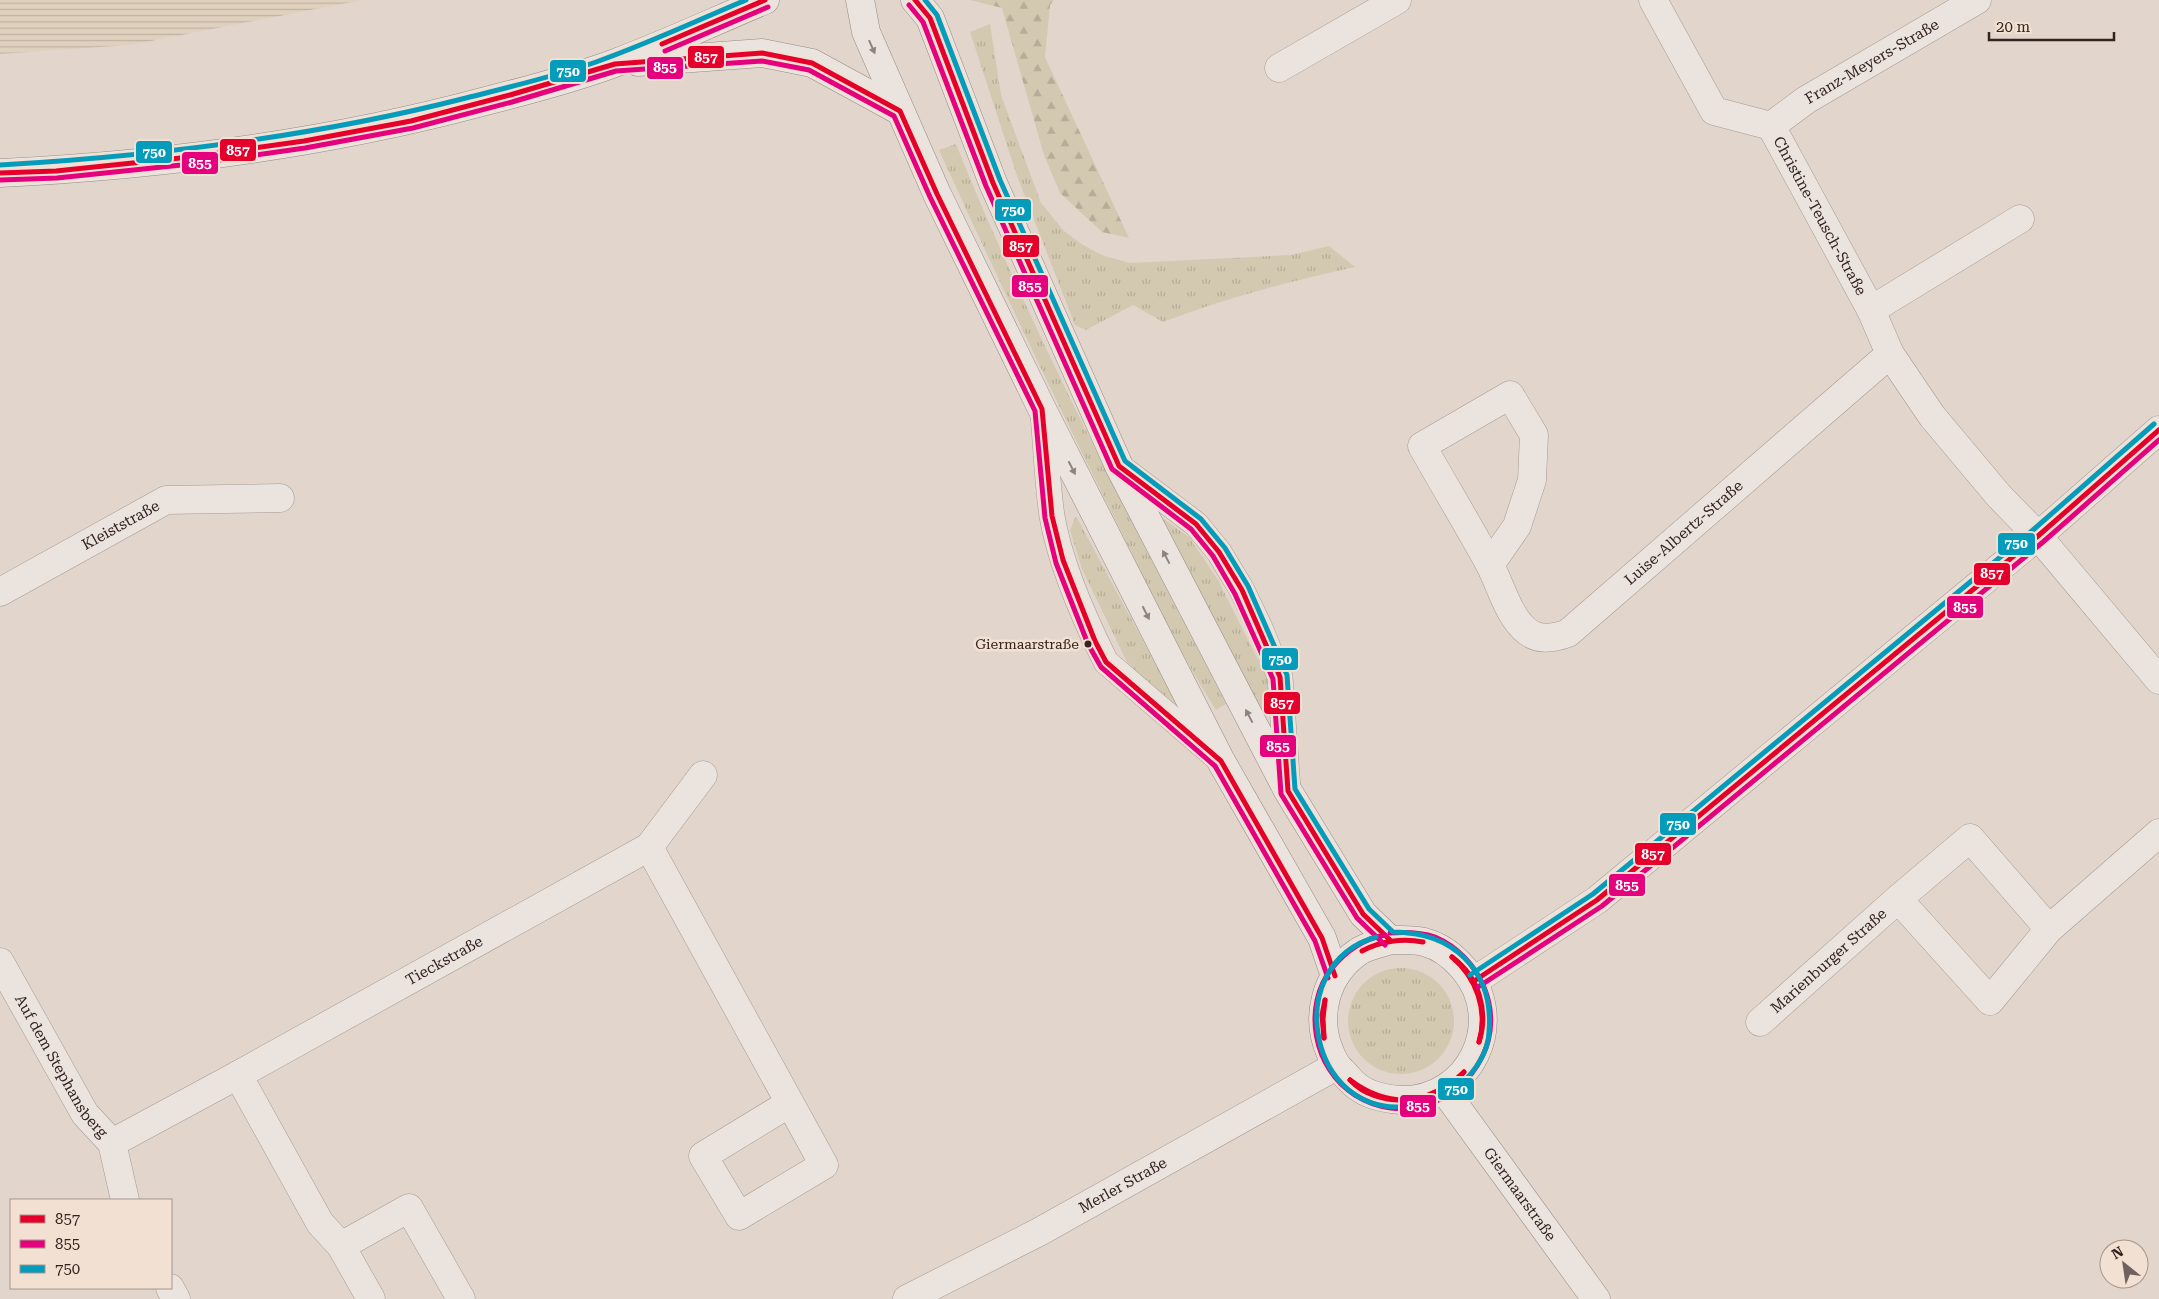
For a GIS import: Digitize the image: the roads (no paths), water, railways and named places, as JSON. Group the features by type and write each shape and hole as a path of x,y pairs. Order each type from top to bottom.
{"street":[{"path":"0,174 56,171 190,157 304,141 411,121 510,95 615,64 765,0"},
{"path":"860,0 866,32 937,194 1042,409 1221,761 1322,938 1335,976"},
{"path":"1279,68 1398,0"},
{"name":"Christine-Teusch-Straße","path":"1653,0 1714,110 1771,126 1871,310 1890,354 1932,416 1999,496 2038,536"},
{"name":"Franz-Meyers-Straße","path":"1771,126 1806,100 1977,0"},
{"path":"927,6 992,183 1119,466 1288,791 1363,914 1390,940"},
{"path":"615,64 762,53 812,63 900,111"},
{"name":"Christine-Teusch-Straße","path":"1871,310 2020,219"},
{"name":"Luise-Albertz-Straße","path":"1490,565 1517,526 1532,480 1534,435 1510,395 1422,446 1490,565 1502,595 1520,624 1528,632 1542,638 1555,638 1568,633 1890,354"},
{"path":"1474,981 1597,900 2038,536 2159,430"},
{"name":"Kleiststraße","path":"0,592 166,500 280,498"},
{"path":"2038,536 2159,680"},
{"name":"Tieckstraße","path":"112,1143 649,847 703,775"},
{"name":"Marienburger Straße","path":"1898,900 1990,1001 2049,929 2159,833"},
{"name":"Marienburger Straße","path":"1760,1022 1970,838 2049,929"},
{"path":"649,847 790,1103"},
{"path":"1390,940 1423,942 1453,956 1474,981 1484,1011 1481,1041 1467,1069 1444,1090 1415,1100 1385,1099 1358,1087 1336,1066 1323,1037 1323,1005 1335,976 1358,952 1390,940"},
{"name":"Auf dem Stephansberg","path":"0,962 85,1114 112,1143 125,1199"},
{"name":"Merler Straße","path":"907,1299 1039,1232 1336,1066"},
{"path":"238,1075 320,1223 341,1246 372,1299"},
{"name":"Giermaarstraße","path":"1444,1090 1596,1299"},
{"path":"341,1246 409,1208 461,1299"}],"lane":[{"path":"1042,409 1052,516 1061,551 1106,662 1221,761"},
{"path":"1119,466 1196,524 1218,552 1242,590 1280,677 1288,791"}],"place":[{"name":"Giermaarstraße","path":"1088,644"}]}
